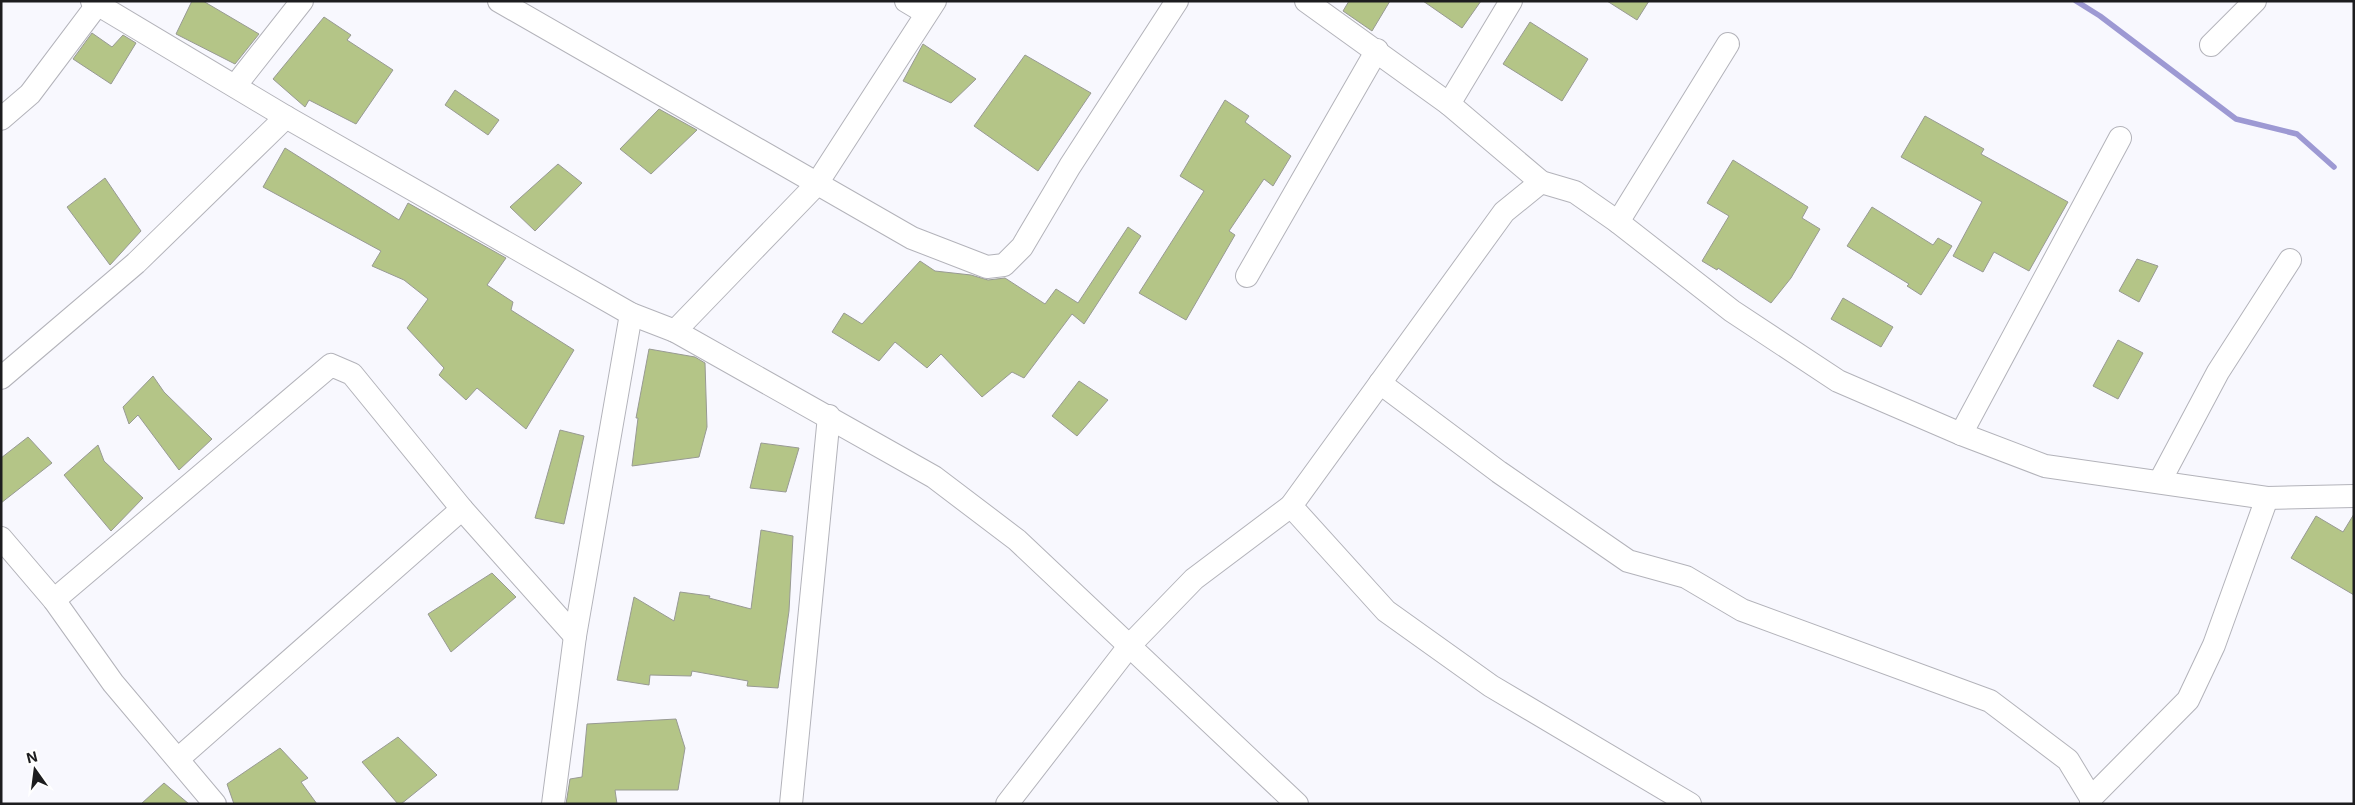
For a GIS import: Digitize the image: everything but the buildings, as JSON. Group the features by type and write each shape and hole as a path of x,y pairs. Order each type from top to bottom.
{"street":[{"path":"235,86 302,1"},
{"path":"499,1 816,185 912,238 987,267 1004,265 1022,247 1070,166 1177,1"},
{"path":"675,331 816,185 931,7 906,1"},
{"path":"1306,1 1450,104 1542,182 1575,192 1618,222 1732,311 1838,381 1961,434 2045,466 2160,481 2267,498 2354,496"},
{"path":"1450,104 1511,1"},
{"path":"2211,45 2255,1"},
{"path":"1,119 30,94 95,3 286,117 631,314 675,331 829,416 934,477 1017,540 1297,804"},
{"path":"1618,222 1728,44"},
{"path":"1247,276 1377,50"},
{"path":"1,378 136,263 286,117"},
{"path":"1961,434 2120,138"},
{"path":"1007,804 1130,645 1194,579 1291,506 1504,212 1542,182"},
{"path":"2160,481 2218,372 2290,260"},
{"path":"553,804 575,636 631,314"},
{"path":"54,600 308,382 331,365 352,374 462,509 575,636"},
{"path":"1380,383 1499,472 1628,560 1686,577 1742,610 1990,701 2068,760 2091,801 2188,700 2214,646 2267,498"},
{"path":"791,804 829,416"},
{"path":"1291,506 1386,611 1491,686 1690,804"},
{"path":"178,759 462,509"},
{"path":"1,538 54,600 113,683 215,804"}],"waterway":[{"path":"2076,1 2100,16 2236,119 2297,134 2334,167"}]}
